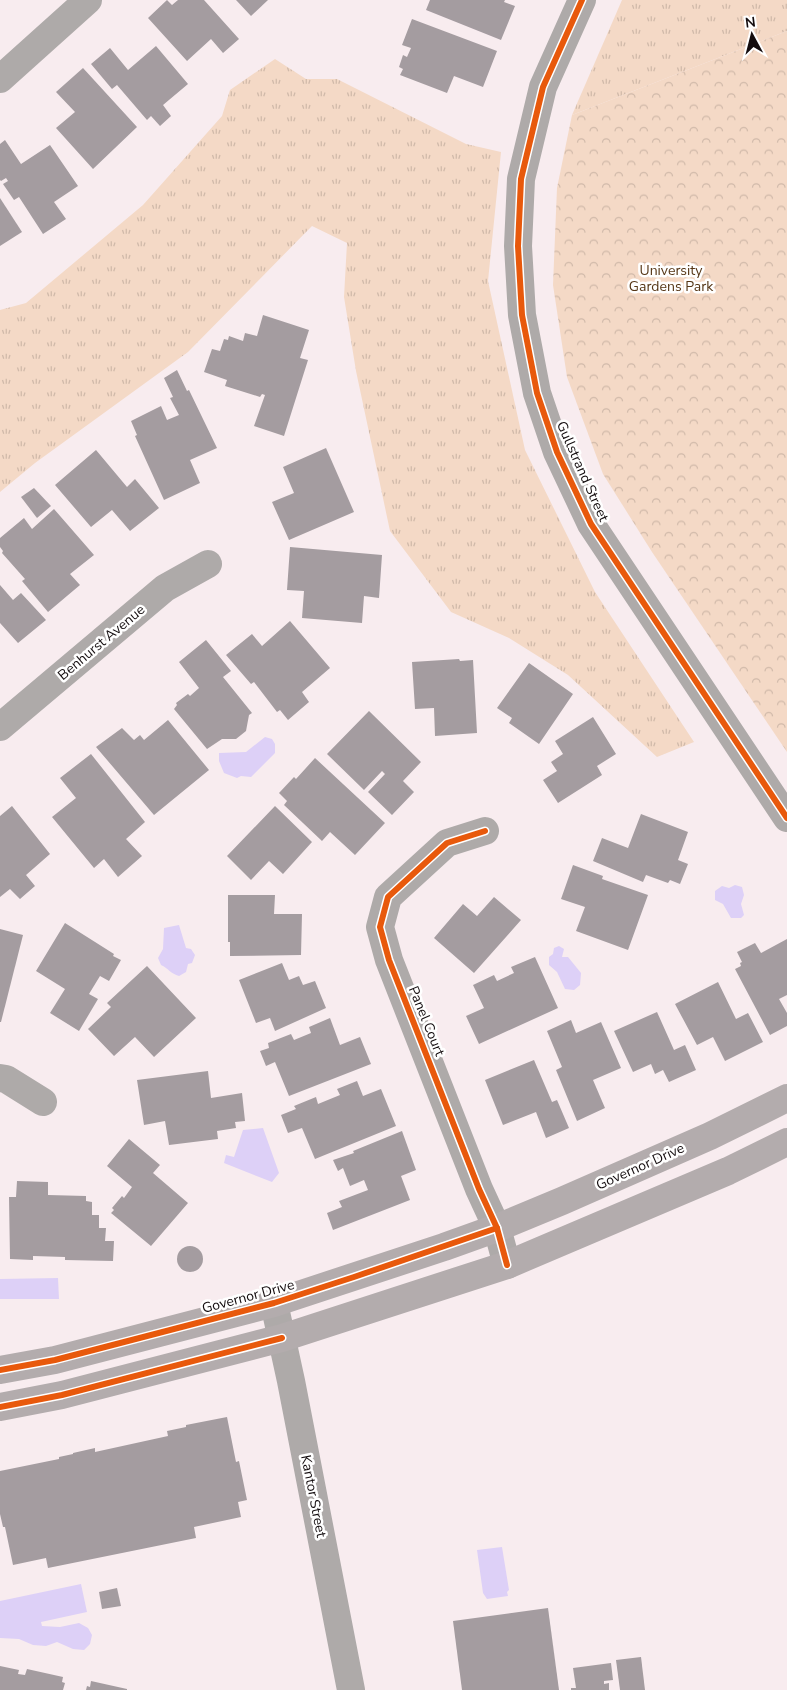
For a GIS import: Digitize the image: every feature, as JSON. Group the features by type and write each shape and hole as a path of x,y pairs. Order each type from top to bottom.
{"main road":[{"name":"Governor Drive","path":"0,1370 55,1360 274,1303 435,1250 497,1228 710,1136 787,1098"},
{"path":"0,1407 62,1395 282,1338 507,1265 728,1171 787,1142"}],"street":[{"path":"0,79 88,0"},
{"name":"Gullstrand Street","path":"582,0 543,86 521,179 518,246 522,315 537,393 557,452 591,524 787,818"},
{"name":"Benhurst Avenue","path":"0,727 165,588 208,564"},
{"name":"Panel Court","path":"485,831 447,843 388,897 380,927 389,960 479,1189 497,1228 507,1265"},
{"path":"0,1078 6,1079 43,1102"},
{"name":"Kantor Street","path":"274,1303 351,1690"}],"green space":[{"path":"622,0 787,0 787,31 572,115"},
{"name":"University Gardens Park","path":"787,31 787,752 652,552 603,474 567,377 553,285 557,188 572,115"},
{"path":"275,59 306,79 337,79 466,144 501,152 488,281 525,450 595,592 694,742 657,757 568,675 509,638 451,612 390,531 356,371 344,297 347,243 312,226 188,352 35,463 0,492 0,310 26,303 143,205 222,116 230,90"}],"shaded area":[{"path":"265,737 272,739 275,744 275,753 251,777 241,776 237,778 224,773 219,761 219,753 246,752"},
{"path":"735,885 742,887 744,895 741,904 744,915 741,918 731,918 723,904 715,900 715,891 722,886 729,888"},
{"path":"179,925 186,948 191,949 195,955 192,963 188,964 186,972 179,976 161,965 158,958 163,949 164,928"},
{"path":"559,946 564,949 562,957 568,957 581,973 580,985 574,990 565,989 557,972 549,965 549,957 553,954 554,948"},
{"path":"263,1128 279,1173 272,1182 224,1163 226,1155 234,1157 243,1130"},
{"path":"58,1278 59,1299 0,1299 0,1279"},
{"path":"502,1547 509,1590 507,1592 508,1596 487,1599 483,1593 477,1550"},
{"path":"81,1584 87,1612 41,1622 42,1626 60,1627 79,1623 88,1628 92,1635 90,1644 84,1650 73,1649 57,1642 46,1646 33,1645 19,1639 0,1638 0,1601"}],"building":[{"path":"167,0 172,5 178,0 204,0 239,39 223,53 211,39 187,61 148,18"},
{"path":"236,0 268,0 251,16"},
{"path":"430,0 505,0 504,2 515,6 501,40 426,10"},
{"path":"412,19 497,51 483,87 454,76 447,93 400,75 403,69 399,67 403,55 407,57 411,48 402,45"},
{"path":"156,46 188,84 163,105 171,116 160,126 151,116 147,120 117,85 112,89 91,64 110,48 128,70"},
{"path":"83,68 137,127 93,169 56,128 75,112 56,92"},
{"path":"5,140 21,164 50,145 78,186 54,202 66,219 43,234 19,197 14,200 3,184 8,181 6,178 0,180 0,144"},
{"path":"0,198 22,232 0,246"},
{"path":"263,315 309,330 300,358 308,360 284,436 254,426 265,395 262,394 260,397 225,386 227,380 204,372 212,349 220,351 224,339 228,340 229,336 243,341 245,333 257,336"},
{"path":"177,370 187,391 189,390 217,448 190,460 200,483 164,500 135,436 137,435 131,421 161,406 167,420 179,415 170,398 173,397 164,378"},
{"path":"326,448 354,512 289,540 272,502 294,493 283,467"},
{"path":"96,450 127,487 135,479 159,508 130,531 112,510 91,527 55,485"},
{"path":"34,488 51,506 37,518 21,497"},
{"path":"54,509 94,555 70,574 80,585 48,612 22,581 25,579 2,553 0,538 24,518 32,529"},
{"path":"290,547 382,555 379,598 364,596 362,623 302,618 304,591 287,590"},
{"path":"0,585 13,600 21,593 46,620 18,643 0,623"},
{"path":"290,621 330,668 302,692 309,702 288,720 280,710 277,712 254,682 251,684 226,655 252,634 262,646"},
{"path":"206,640 231,671 223,677 252,713 249,715 246,731 236,739 222,739 207,749 174,709 177,705 176,703 188,694 190,696 199,688 179,662"},
{"path":"459,659 460,661 473,660 477,733 435,736 434,708 415,709 412,662"},
{"path":"529,663 573,694 539,744 509,723 512,718 497,708"},
{"path":"369,711 421,762 403,781 414,792 392,815 368,792 385,774 382,771 364,790 327,754"},
{"path":"593,717 616,754 597,766 602,775 558,803 543,780 557,771 551,762 563,754 555,741"},
{"path":"168,720 209,770 154,815 96,747 122,728 134,740 140,735 144,740"},
{"path":"91,754 145,822 126,839 142,856 118,877 104,859 94,868 52,817 76,798 60,778"},
{"path":"315,758 385,823 355,855 330,832 322,841 284,805 287,801 279,793 294,777 296,779"},
{"path":"12,806 50,854 26,875 35,886 20,899 10,889 0,897 0,816"},
{"path":"275,806 312,842 283,874 269,861 251,880 227,856"},
{"path":"641,814 688,832 678,860 688,864 680,884 670,880 668,883 646,875 643,882 593,861 602,838 628,848"},
{"path":"573,865 603,876 602,879 648,895 628,950 576,931 585,907 561,899"},
{"path":"228,895 275,895 274,914 302,914 301,955 230,956 230,942 228,942"},
{"path":"494,897 521,920 474,973 434,938 463,904 477,916"},
{"path":"65,923 121,960 109,981 100,976 89,994 98,999 79,1031 50,1013 65,989 36,971"},
{"path":"0,929 23,935 1,1022 0,1022"},
{"path":"787,939 787,995 779,999 787,1013 787,1026 770,1035 735,969 741,966 740,963 742,962 737,952 755,943 761,953"},
{"path":"535,957 558,1008 479,1044 466,1016 484,1008 473,985 494,975 497,981 514,973 511,967"},
{"path":"282,963 289,980 299,976 303,985 315,981 326,1008 275,1031 270,1018 256,1023 239,980"},
{"path":"147,966 196,1018 154,1057 135,1037 114,1056 88,1029 111,1007 107,1003"},
{"path":"718,982 736,1019 748,1013 763,1042 725,1061 713,1037 697,1045 675,1004"},
{"path":"657,1012 674,1050 685,1045 696,1070 669,1082 663,1070 655,1074 651,1064 633,1072 614,1031"},
{"path":"330,1018 340,1045 360,1037 371,1064 289,1096 275,1062 266,1066 260,1051 269,1048 268,1043 291,1034 294,1040 311,1033 309,1027"},
{"path":"571,1020 576,1033 601,1022 621,1068 593,1080 605,1108 577,1121 556,1070 562,1067 547,1031"},
{"path":"534,1060 552,1102 557,1100 569,1128 546,1138 536,1112 503,1125 485,1080"},
{"path":"208,1071 211,1098 242,1093 245,1121 235,1122 236,1128 217,1131 218,1139 169,1145 165,1121 144,1125 137,1080"},
{"path":"357,1081 363,1096 381,1089 396,1126 315,1159 302,1128 288,1133 281,1115 296,1109 294,1106 316,1097 318,1104 340,1095 337,1089"},
{"path":"402,1131 416,1170 401,1176 410,1200 333,1230 327,1213 342,1207 339,1201 368,1190 364,1180 350,1186 343,1168 338,1171 333,1160 354,1153 353,1151"},
{"path":"129,1139 160,1165 153,1173 188,1203 151,1246 111,1213 114,1210 112,1208 122,1196 124,1198 132,1187 107,1166"},
{"path":"17,1181 48,1182 48,1195 86,1196 86,1201 92,1202 92,1215 99,1215 99,1228 106,1228 105,1241 114,1241 113,1261 65,1260 65,1257 33,1256 33,1260 10,1259 9,1197 16,1197"},
{"path":"190,1246 199,1250 203,1259 199,1268 190,1272 181,1268 177,1259 181,1250"},
{"path":"227,1417 236,1462 239,1461 247,1500 238,1502 241,1517 194,1527 196,1538 48,1568 46,1558 13,1565 5,1527 3,1527 0,1514 0,1471 59,1459 59,1457 95,1448 95,1452 168,1436 167,1431 186,1427 186,1425"},
{"path":"117,1588 121,1606 102,1609 99,1592"},
{"path":"548,1608 559,1690 462,1690 453,1621"},
{"path":"641,1657 645,1690 620,1690 616,1660"},
{"path":"611,1663 613,1680 604,1681 604,1684 609,1683 609,1690 571,1690 571,1688 576,1688 573,1668"},
{"path":"0,1666 19,1670 18,1674 25,1675 27,1669 63,1677 62,1682 65,1683 63,1690 0,1690"},
{"path":"91,1681 127,1690 86,1690 87,1686 90,1687"}],"cycle path":[{"path":"582,0 543,87 521,179 518,246 522,315 537,393 557,452 591,524 787,818"},
{"path":"485,831 447,843 388,897 380,927 389,960 479,1189 497,1228 507,1265"},
{"path":"0,1370 55,1360 274,1303 497,1228"},
{"path":"0,1407 62,1395 282,1338"}]}
